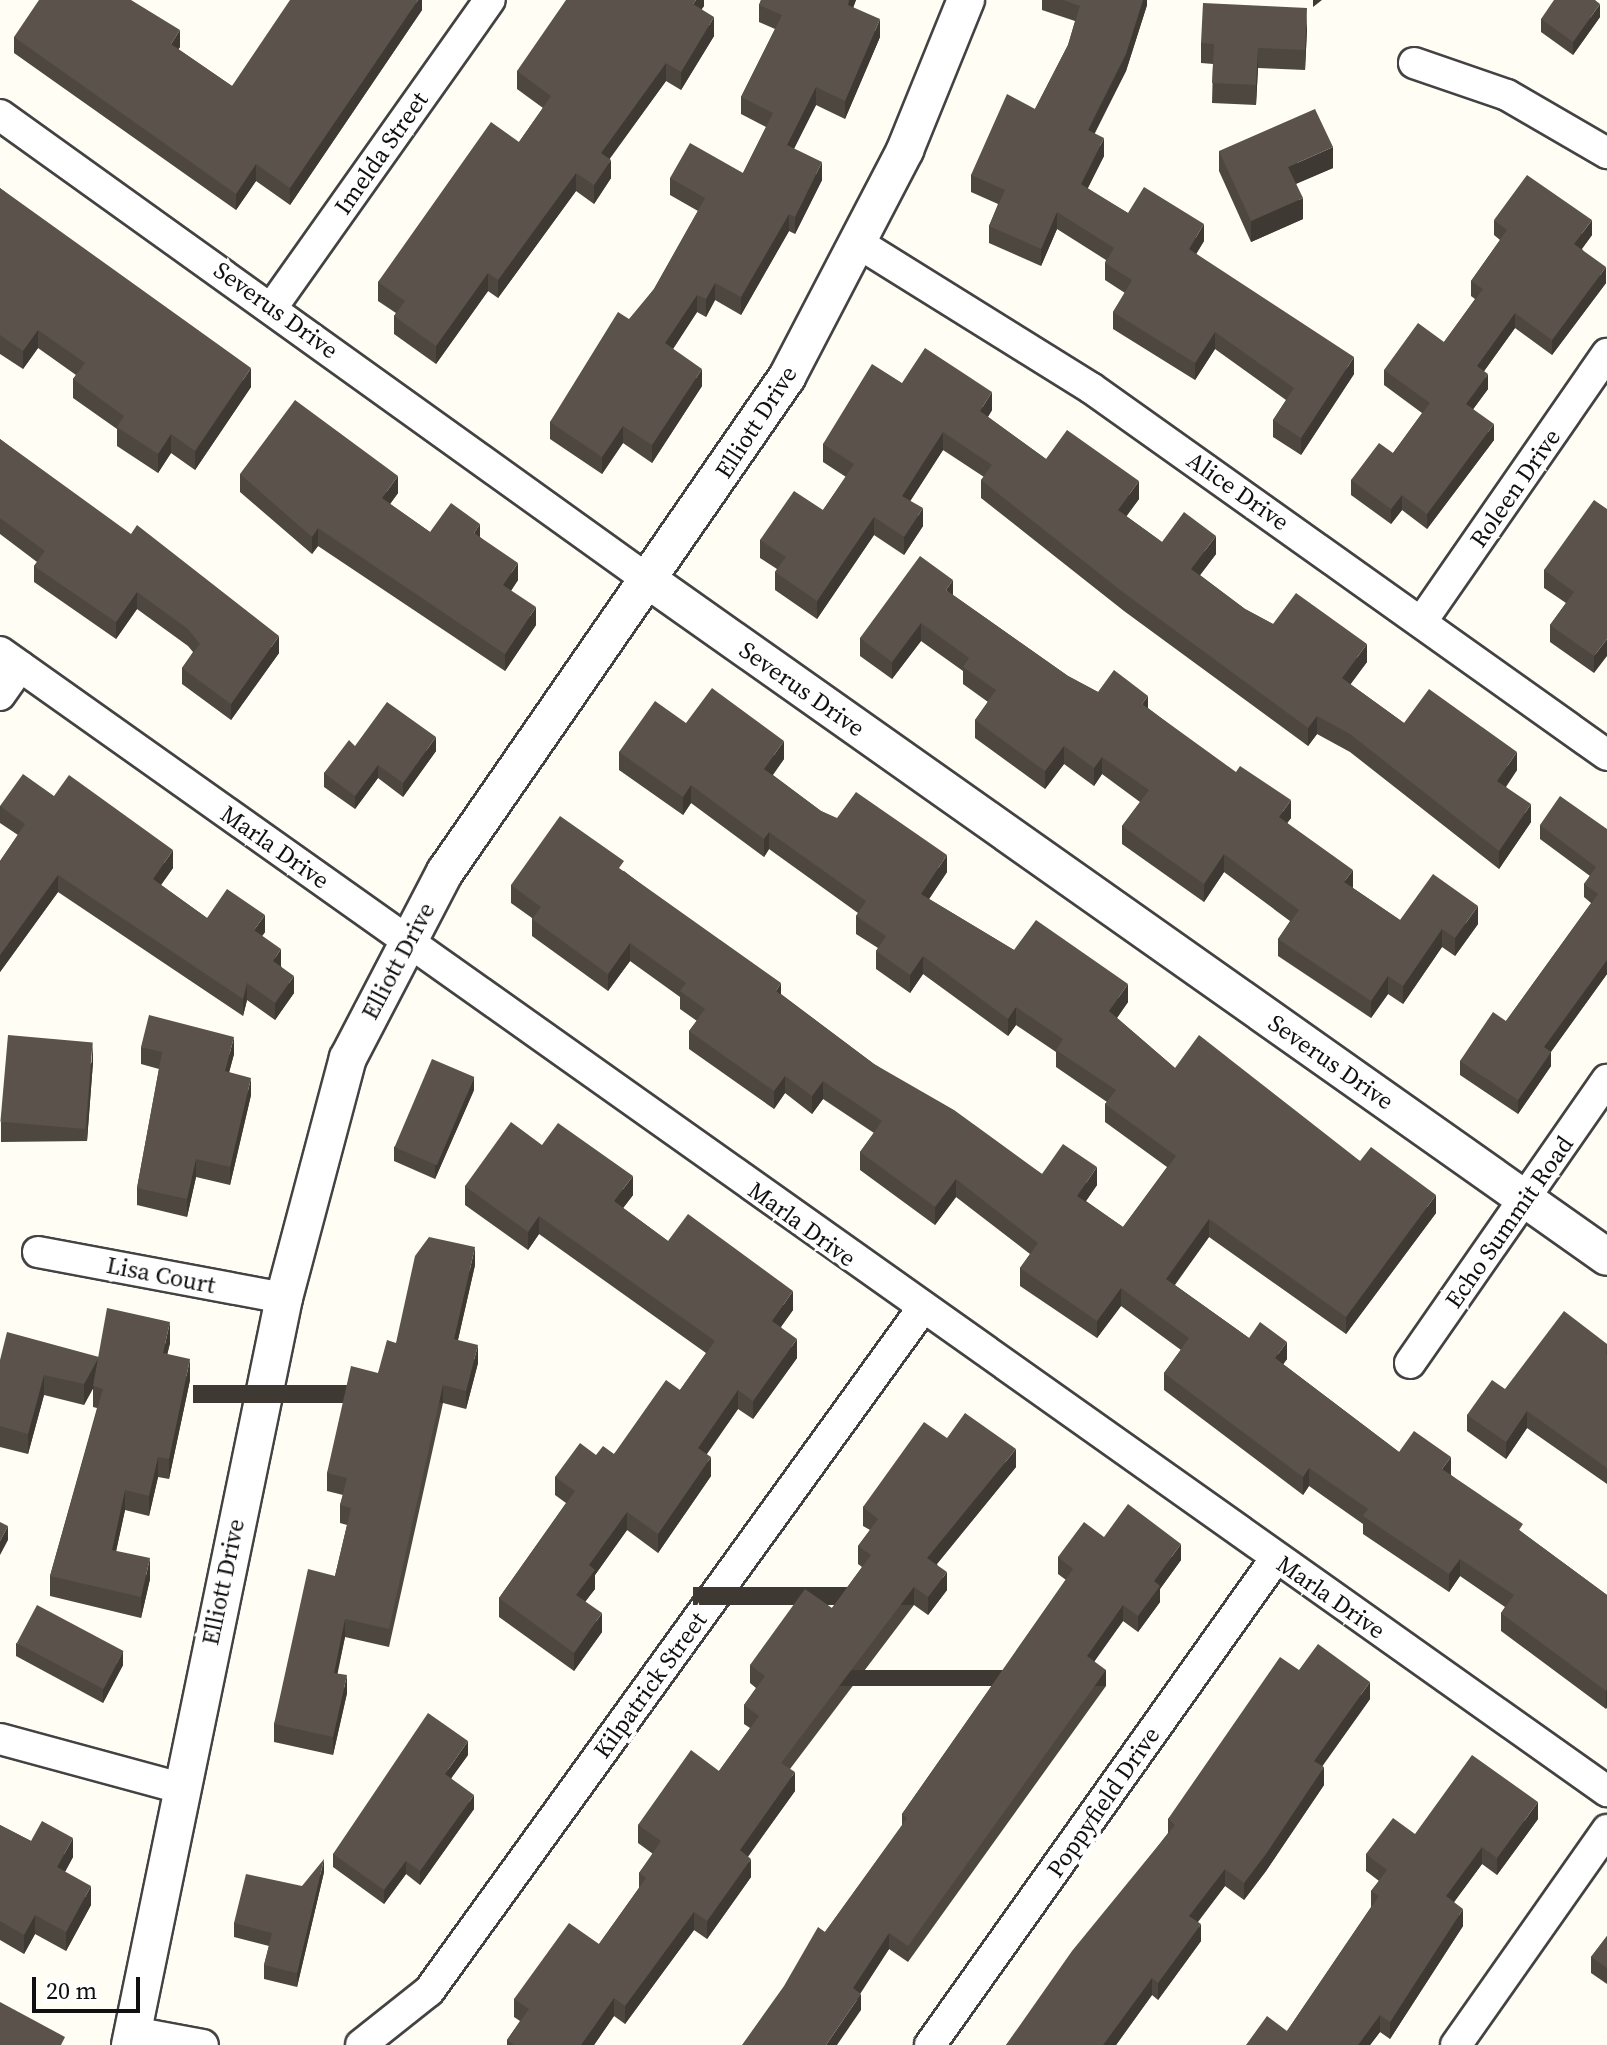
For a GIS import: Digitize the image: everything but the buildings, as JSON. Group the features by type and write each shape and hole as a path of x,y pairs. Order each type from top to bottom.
{"street":[{"name":"Imelda Street","path":"273,306 490,0"},
{"name":"Elliott Drive","path":"131,2038 180,1788 284,1298 348,1058 405,940 651,582 787,377 858,243 966,0"},
{"path":"1414,63 1507,95 1607,153"},
{"name":"Severus Drive","path":"0,115 273,306 651,582 1607,1257"},
{"name":"Alice Drive","path":"858,243 1091,388 1607,755"},
{"name":"Roleen Drive","path":"1422,621 1607,354"},
{"path":"0,695 10,659"},
{"name":"Marla Drive","path":"10,659 922,1309 1607,1791"},
{"name":"Echo Summit Road","path":"1410,1363 1607,1080"},
{"name":"Lisa Court","path":"38,1252 284,1298"},
{"name":"Kilpatrick Street","path":"361,2045 429,1991 922,1309"},
{"name":"Poppyfield Drive","path":"930,2045 1276,1558"},
{"path":"0,1739 180,1788"},
{"path":"1456,2045 1607,1830"},
{"path":"131,2038 203,2045"}]}
